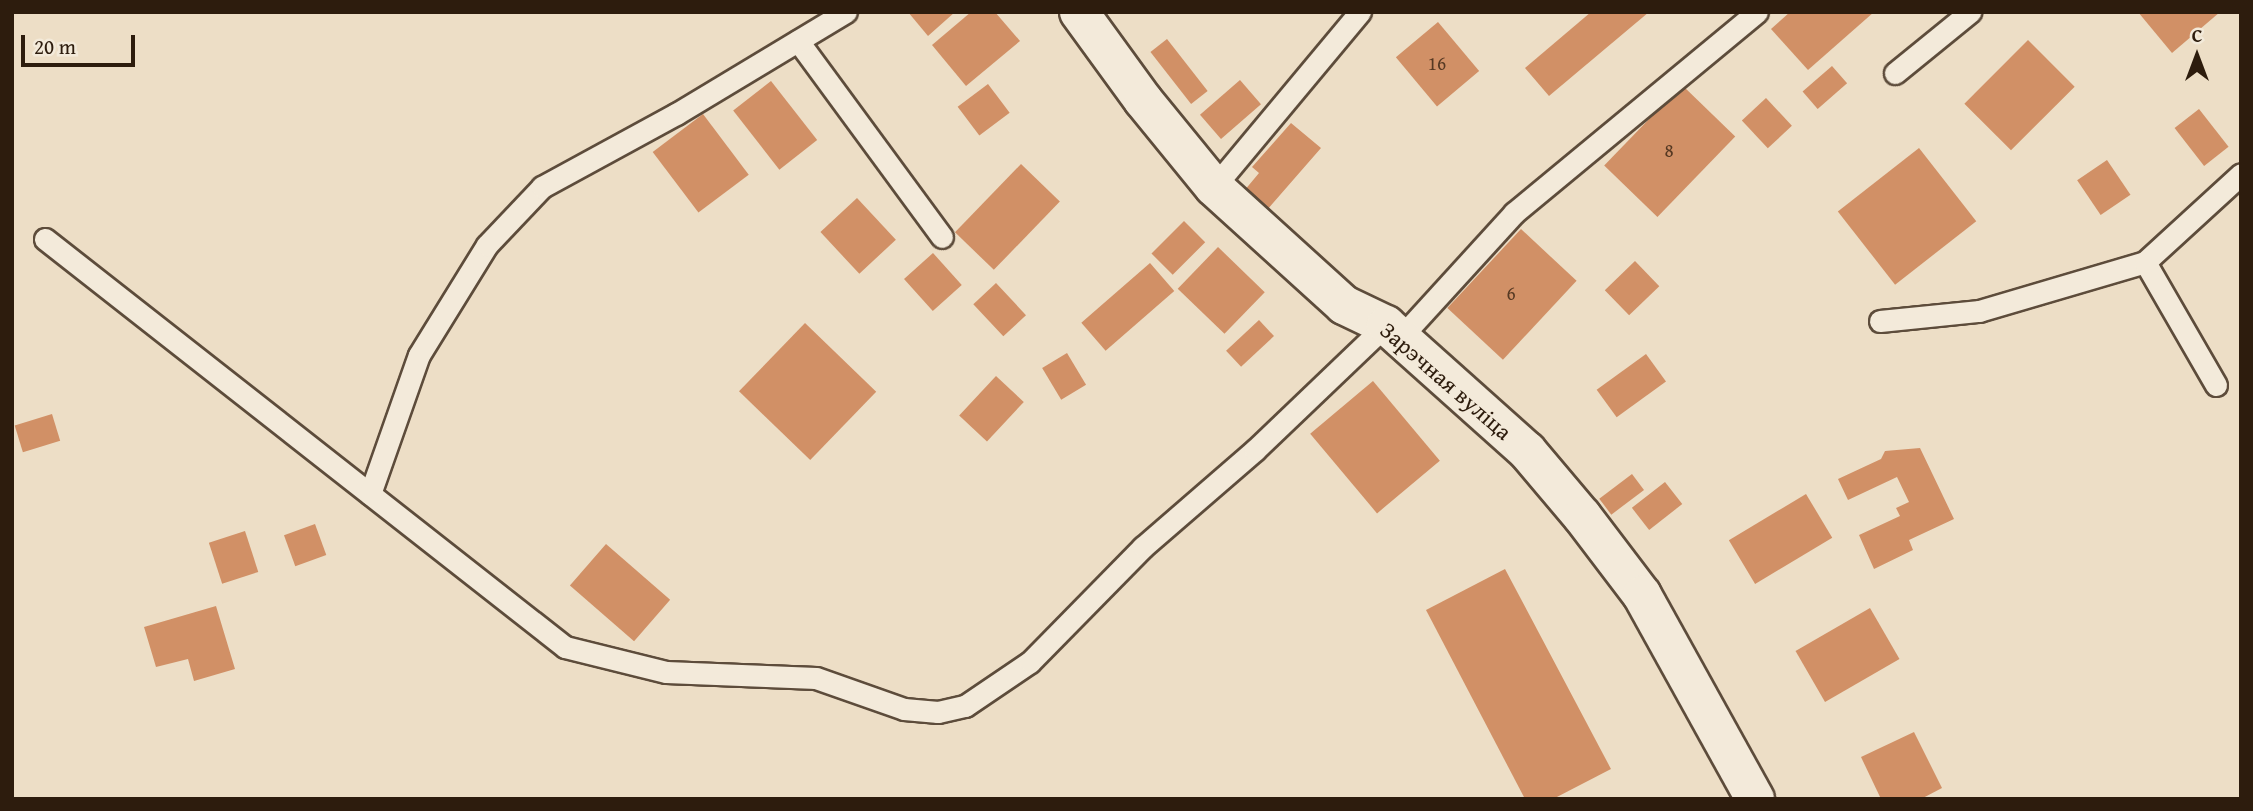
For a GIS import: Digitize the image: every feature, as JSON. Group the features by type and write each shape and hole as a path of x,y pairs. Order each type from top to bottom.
{"street":[{"name":"Зарэчная вуліца","path":"1079,12 1143,100 1214,187 1344,305 1393,331 1527,452 1582,516 1642,595 1755,799"}],"lane":[{"path":"370,494 419,355 487,245 542,187 676,114 846,12"},
{"path":"1214,187 1360,12"},
{"path":"45,239 565,647 666,672 816,678 904,709 938,712 965,706 1030,662 1143,547 1393,331 1514,213 1757,12"},
{"path":"1895,73 1970,12"},
{"path":"798,41 942,237"},
{"path":"1880,321 1979,311 2145,262 2241,174"},
{"path":"2145,262 2216,385"}],"building":[{"path":"908,12 955,12 928,36"},
{"path":"971,12 995,12 1020,41 966,86 932,45"},
{"path":"1591,12 1649,12 1549,96 1525,68"},
{"path":"1790,12 1874,12 1808,70 1771,29"},
{"path":"2138,12 2220,12 2172,53"},
{"path":"1438,22 1479,71 1437,106 1396,57"},
{"path":"1167,39 1208,91 1191,104 1150,52"},
{"path":"2028,40 2075,87 2011,150 1964,104"},
{"path":"1832,66 1847,83 1818,109 1803,92"},
{"path":"1240,80 1261,104 1221,139 1200,115"},
{"path":"771,81 817,140 779,170 733,111"},
{"path":"988,84 1010,113 979,136 958,107"},
{"path":"1682,85 1735,136 1657,217 1604,166"},
{"path":"1766,98 1792,126 1768,148 1742,121"},
{"path":"2199,109 2229,147 2204,166 2175,128"},
{"path":"703,114 749,175 698,213 653,152"},
{"path":"1291,123 1321,148 1267,210 1244,191 1259,173 1252,167"},
{"path":"1919,148 1976,221 1895,285 1838,211"},
{"path":"2107,160 2130,195 2101,215 2077,180"},
{"path":"1021,164 1060,202 994,270 955,232"},
{"path":"857,198 896,240 859,274 820,232"},
{"path":"1184,221 1205,242 1173,275 1151,254"},
{"path":"1521,229 1577,281 1503,360 1447,308"},
{"path":"1218,247 1265,292 1224,334 1178,289"},
{"path":"933,253 962,285 933,311 904,279"},
{"path":"1635,261 1659,286 1629,315 1605,290"},
{"path":"1150,263 1174,291 1106,351 1081,323"},
{"path":"996,283 1026,315 1003,336 973,304"},
{"path":"1259,320 1274,336 1241,367 1226,351"},
{"path":"805,323 876,392 810,460 739,391"},
{"path":"1067,353 1086,385 1061,400 1042,368"},
{"path":"1646,354 1666,382 1617,417 1597,390"},
{"path":"996,376 1024,402 987,441 959,415"},
{"path":"1373,381 1440,461 1377,513 1310,434"},
{"path":"52,414 60,441 23,452 15,425"},
{"path":"1920,448 1954,519 1909,540 1913,550 1874,569 1859,535 1900,516 1896,508 1909,502 1897,477 1848,500 1838,479 1881,459 1885,451"},
{"path":"1632,474 1644,490 1611,515 1599,499"},
{"path":"1665,482 1682,504 1649,530 1632,508"},
{"path":"1806,494 1832,538 1755,584 1729,540"},
{"path":"315,524 326,555 295,566 284,535"},
{"path":"245,531 258,572 222,584 209,543"},
{"path":"606,544 670,600 634,641 570,586"},
{"path":"1505,569 1611,769 1553,799 1525,799 1426,610"},
{"path":"216,606 235,669 194,681 188,659 156,667 144,627"},
{"path":"1870,608 1900,659 1825,702 1796,651"},
{"path":"1914,732 1942,788 1921,799 1881,799 1861,757"}]}
